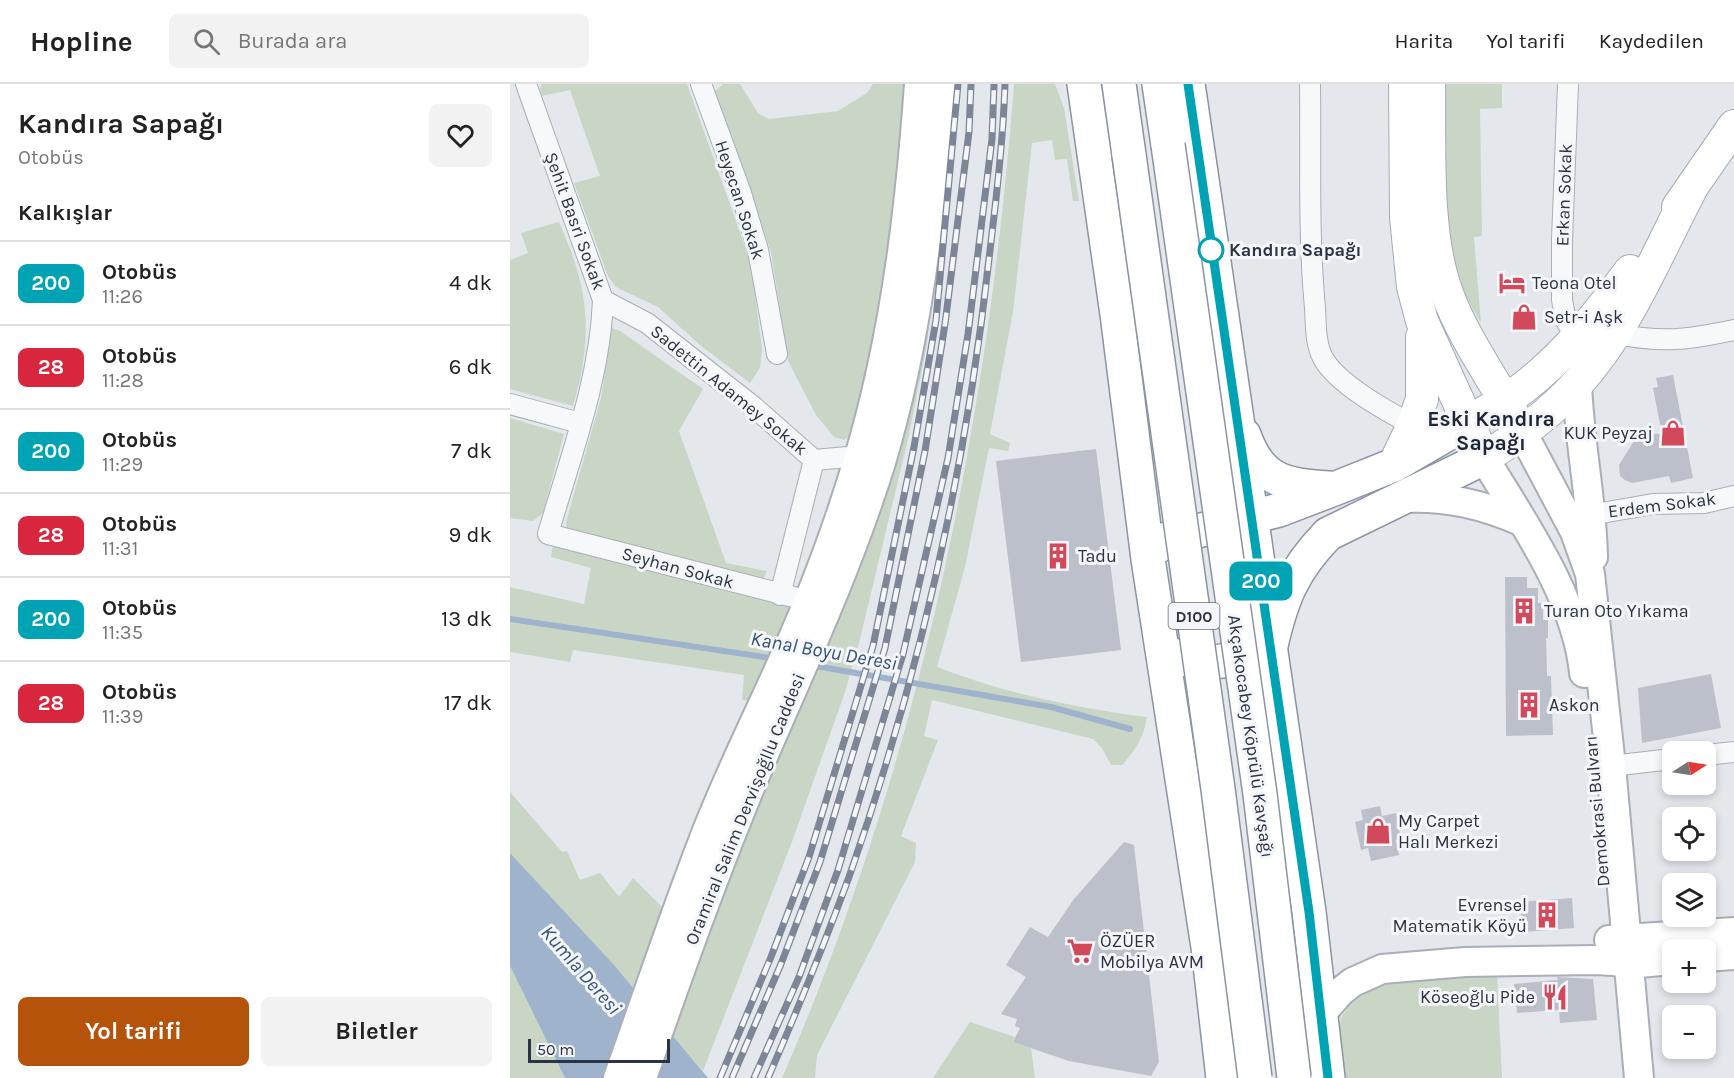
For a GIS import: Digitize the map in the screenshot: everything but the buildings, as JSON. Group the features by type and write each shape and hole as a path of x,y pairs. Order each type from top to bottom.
{"highway":[{"path":"1084,84 1148,559 1208,947 1223,1078"},
{"name":"D100","path":"1119,84 1218,789 1255,1078"},
{"name":"Akçakocabey Köprülü Kavşağı","path":"1159,84 1260,794 1294,1078"},
{"path":"1188,84 1234,408 1252,515 1328,1078"},
{"path":"1133,437 1155,446 1170,449 1193,449 1217,435 1234,408"},
{"path":"1234,408 1251,455 1266,471 1292,486 1334,489"},
{"path":"1148,559 1163,540 1252,515 1279,510 1486,430"},
{"path":"1270,650 1279,609 1291,582 1309,554 1328,534 1405,498 1486,430"},
{"path":"1162,650 1182,660 1215,663 1270,650"},
{"path":"1182,776 1195,762 1224,745 1258,741 1285,752"}],"main road":[{"name":"Oramiral Salim Dervişoğllu Caddesi","path":"812,612 884,364 907,211 918,84"},
{"name":"Oramiral Salim Dervişoğllu Caddesi","path":"618,1078 683,928 812,612 881,461 905,368 922,270 942,84"},
{"path":"1394,465 1413,425 1422,399 1422,321 1409,262 1405,84"},
{"path":"1429,84 1431,168 1438,257 1448,295 1479,354 1486,430 1514,451 1526,467 1578,556 1593,588"},
{"path":"1486,430 1523,388 1567,347 1606,303 1690,191 1734,126"},
{"path":"1486,430 1578,383 1615,334 1690,191"},
{"path":"1422,321 1486,430 1583,523"},
{"path":"1479,354 1499,364 1515,365 1567,347"},
{"path":"1578,383 1583,523"},
{"name":"Demokrasi Bulvarı","path":"1486,430 1523,522 1566,601 1580,644 1618,951 1639,1078"},
{"path":"1405,498 1431,497 1461,501 1494,510 1523,522"},
{"name":"Demokrasi Bulvarı","path":"1583,523 1584,552 1593,588 1611,766 1621,1078"},
{"name":"Oramiral Salim Dervişoğllu Caddesi","path":"642,1078 683,928 705,835 734,769 778,696"},
{"path":"1321,1014 1340,992 1353,982 1382,969 1465,962 1598,960 1618,951 1734,932"},
{"path":"1618,951 1662,958"},
{"path":"1716,956 1734,955"}],"street":[{"name":"Şehit Basri Sokak","path":"526,84 603,300 602,327 592,382 548,534"},
{"path":"1310,84 1313,289 1318,345 1330,368 1380,407 1413,425"},
{"name":"Erkan Sokak","path":"1567,347 1562,300 1562,240 1568,84"},
{"name":"Heyecan Sokak","path":"703,85 753,231 777,354"},
{"name":"Sadettin Adamey Sokak","path":"603,300 647,323 754,407 814,460 859,456"},
{"path":"1615,334 1665,341 1689,340 1734,330"},
{"path":"510,404 580,423"},
{"path":"780,595 814,460"},
{"name":"Erdem Sokak","path":"1583,523 1653,504 1704,503 1734,496"},
{"name":"Seyhan Sokak","path":"548,534 780,595 812,612"},
{"path":"1716,754 1734,752"},
{"path":"1611,766 1662,760"}],"green space":[{"path":"542,84 687,84 751,263 762,349 760,368 750,383 700,345 658,307 616,287 608,276 574,183 600,176 570,90 542,96 540,88"},
{"path":"723,84 740,84 758,113 769,119 838,111 867,93 873,84 906,84 891,248 866,382 850,436 844,440 834,437 816,415 788,361 771,252 744,171 713,93"},
{"path":"1014,84 1055,84 1064,108 1079,201 1073,201 1067,159 1055,160 1052,140 1032,143 1013,312 990,434 1010,443 1008,451 989,448 965,567 937,667 1014,692 1094,709 1147,717 1146,724 1135,749 1127,760 1122,765 1111,765 1102,748 1093,739 932,700 924,736 938,740 901,836 916,843 915,862 817,1055 815,1078 782,1078 830,959 872,838 909,715 940,591 965,466 986,339 1002,212"},
{"path":"1444,84 1502,84 1502,108 1480,109 1482,236 1474,237 1481,323 1456,273 1447,228 1444,180"},
{"path":"559,222 577,269 585,312 584,356 573,406 510,389 510,260 528,253 521,233"},
{"path":"938,241 927,344 909,435 859,643 845,692 793,839 703,1071 671,1034"},
{"path":"612,328 620,331 703,389 679,431 726,563 767,571 763,579 567,533 566,522 601,398"},
{"path":"510,418 564,434 543,513 533,521 510,518"},
{"path":"553,545 791,607 750,701 742,700 744,675 573,650 570,662 510,652 510,587 584,604 591,568 551,557"},
{"path":"510,792 562,852 567,851 580,880 600,873 619,897 633,878 663,908 633,988 510,853"},
{"path":"510,966 565,1078 510,1078"},
{"path":"1497,974 1502,1078 1344,1078 1339,1030 1341,1018 1349,1005 1369,991 1391,981"},
{"path":"970,1022 1015,1037 1013,1042 1031,1048 1035,1078 933,1078"}],"water":[{"name":"Kumla Deresi","path":"510,853 614,965 708,1078 565,1078 510,966"}],"waterway":[{"name":"Kanal Boyu Deresi","path":"510,619 777,659"},
{"name":"Kanal Boyu Deresi","path":"810,665 1051,707 1130,729"}],"railway":[{"path":"720,1078 771,957 809,857 873,646 914,447 936,320 958,84"},
{"path":"732,1078 781,964 820,862 885,648 925,451 945,324 969,132 971,84"},
{"path":"754,1078 799,977 838,870 903,654 948,458 968,334 992,139 994,84"},
{"path":"768,1078 849,877 897,726 937,572 967,416 979,337 999,172 1005,84"}],"bus line":[{"name":"200","path":"1188,84 1309,912 1328,1078"}],"place":[{"name":"Kandıra Sapağı","path":"1211,250"},
{"name":"Teona Otel","path":"1512,283"},
{"name":"Setr-i Aşk","path":"1524,317"},
{"name":"KUK Peyzaj","path":"1673,433"},
{"name":"Tadu","path":"1058,556"},
{"name":"Turan Oto Yıkama","path":"1524,611"},
{"name":"Askon","path":"1529,705"},
{"name":"My Carpet Halı Merkezi","path":"1378,831"},
{"name":"Evrensel Matematik Köyü","path":"1547,915"},
{"name":"ÖZÜER Mobilya AVM","path":"1080,951"},
{"name":"Köseoğlu Pide","path":"1555,997"}],"district":[{"name":"Eski Kandıra Sapağı","path":"1491,431"}]}
